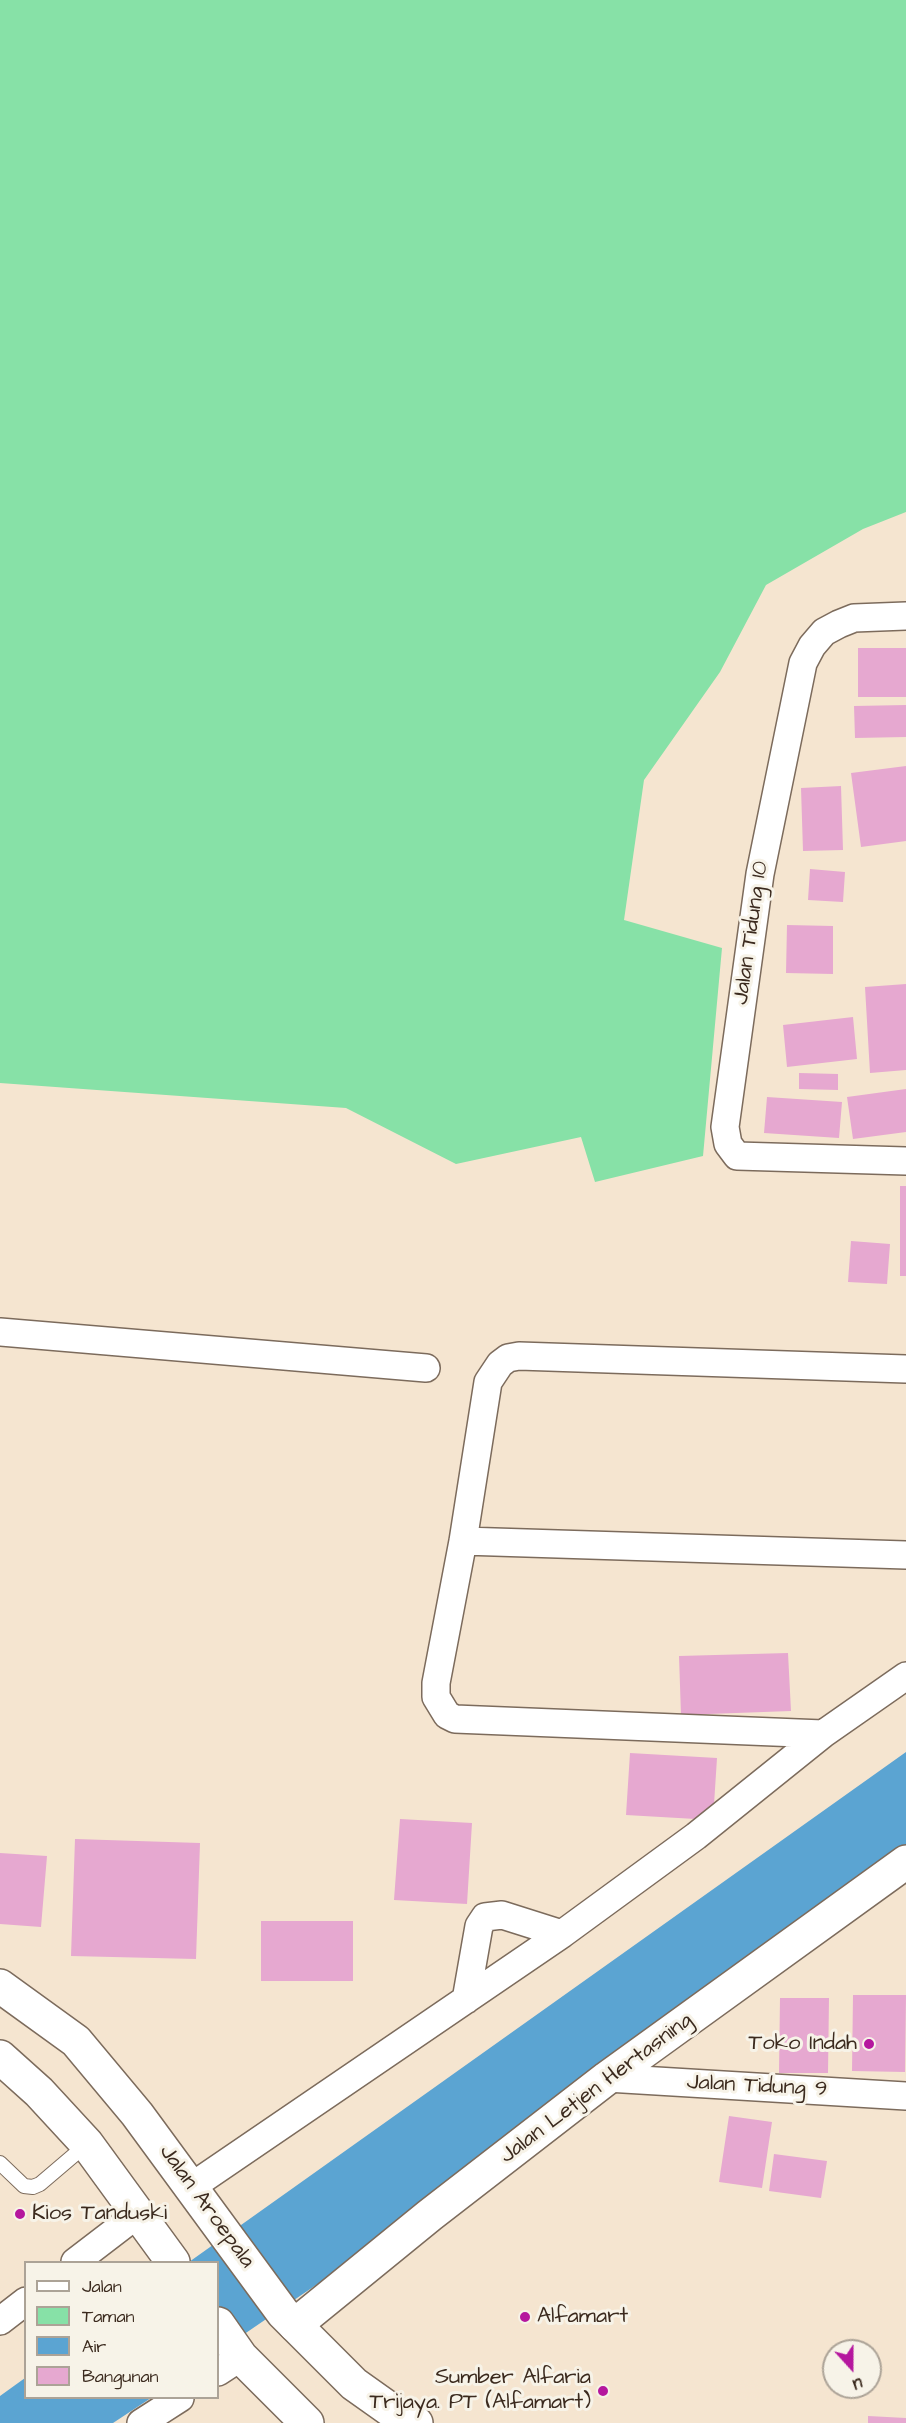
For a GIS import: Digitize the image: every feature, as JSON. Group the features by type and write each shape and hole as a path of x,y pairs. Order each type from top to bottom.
{"main road":[{"name":"Jalan Letjen Hertasning","path":"289,2319 430,2216 607,2078 906,1862"},
{"name":"Jalan Aroepala","path":"0,1986 76,2041 137,2114 289,2319 354,2384 392,2411 416,2423"},
{"path":"0,2058 39,2092 87,2144 139,2213 166,2254"},
{"path":"228,2350 307,2423"}],"street":[{"name":"Jalan Tidung 10","path":"906,616 854,618 838,624 824,632 812,646 803,663 760,874 725,1126 728,1144 737,1156 906,1161"},
{"path":"0,1332 426,1368"},
{"path":"823,1734 455,1719 441,1708 436,1697 436,1683 463,1541 488,1382 493,1370 508,1358 906,1369"},
{"path":"463,1541 906,1556"},
{"path":"200,2199 466,2000 562,1934 696,1836 823,1734 906,1676"},
{"path":"466,2000 479,1926 485,1917 502,1915 562,1934"},
{"name":"Jalan Tidung 9","path":"607,2078 906,2096"},
{"path":"76,2261 139,2213"},
{"path":"0,2321 24,2303"},
{"path":"141,2423 177,2399"}],"lane":[{"path":"0,2163 24,2186 33,2187 40,2184 87,2144"}],"green space":[{"path":"0,0 906,0 906,512 863,529 766,585 720,672 644,780 624,920 722,948 703,1156 595,1182 581,1137 456,1164 346,1108 0,1083"}],"water":[{"path":"906,1752 906,1849 458,2188 219,2351 219,2261 190,2261"},
{"path":"24,2379 24,2399 149,2399 113,2423 0,2423 0,2396"}],"building":[{"path":"858,648 906,648 906,697 858,697"},
{"path":"906,705 906,737 855,738 854,706"},
{"path":"906,766 906,841 861,847 851,773"},
{"path":"841,786 843,850 803,851 801,788"},
{"path":"810,869 845,872 843,902 808,900"},
{"path":"787,925 833,926 833,974 786,973"},
{"path":"906,984 906,1070 870,1073 865,987"},
{"path":"853,1017 857,1059 787,1067 783,1025"},
{"path":"799,1073 838,1074 838,1090 799,1089"},
{"path":"906,1089 906,1132 853,1139 847,1097"},
{"path":"767,1097 842,1102 839,1138 764,1133"},
{"path":"900,1186 906,1186 906,1276 900,1276"},
{"path":"851,1241 890,1244 887,1284 848,1282"},
{"path":"788,1653 791,1711 681,1715 679,1656"},
{"path":"630,1753 717,1758 713,1820 626,1815"},
{"path":"400,1819 472,1823 467,1904 394,1900"},
{"path":"75,1839 200,1843 196,1959 71,1956"},
{"path":"0,1853 47,1856 41,1927 0,1924"},
{"path":"261,1921 353,1921 353,1981 261,1981"},
{"path":"853,1995 906,1995 905,2072 852,2071"},
{"path":"780,1998 829,1998 828,2073 779,2073"},
{"path":"729,2116 772,2122 762,2188 719,2182"},
{"path":"774,2154 827,2161 821,2198 769,2191"},
{"path":"868,2416 906,2418 906,2423 868,2423"}],"place":[{"name":"Toko Indah","path":"869,2044"},
{"name":"Kios Tanduski","path":"20,2214"},
{"name":"Alfamart","path":"525,2317"},
{"name":"Sumber Alfaria Trijaya. PT (Alfamart)","path":"603,2391"}]}
